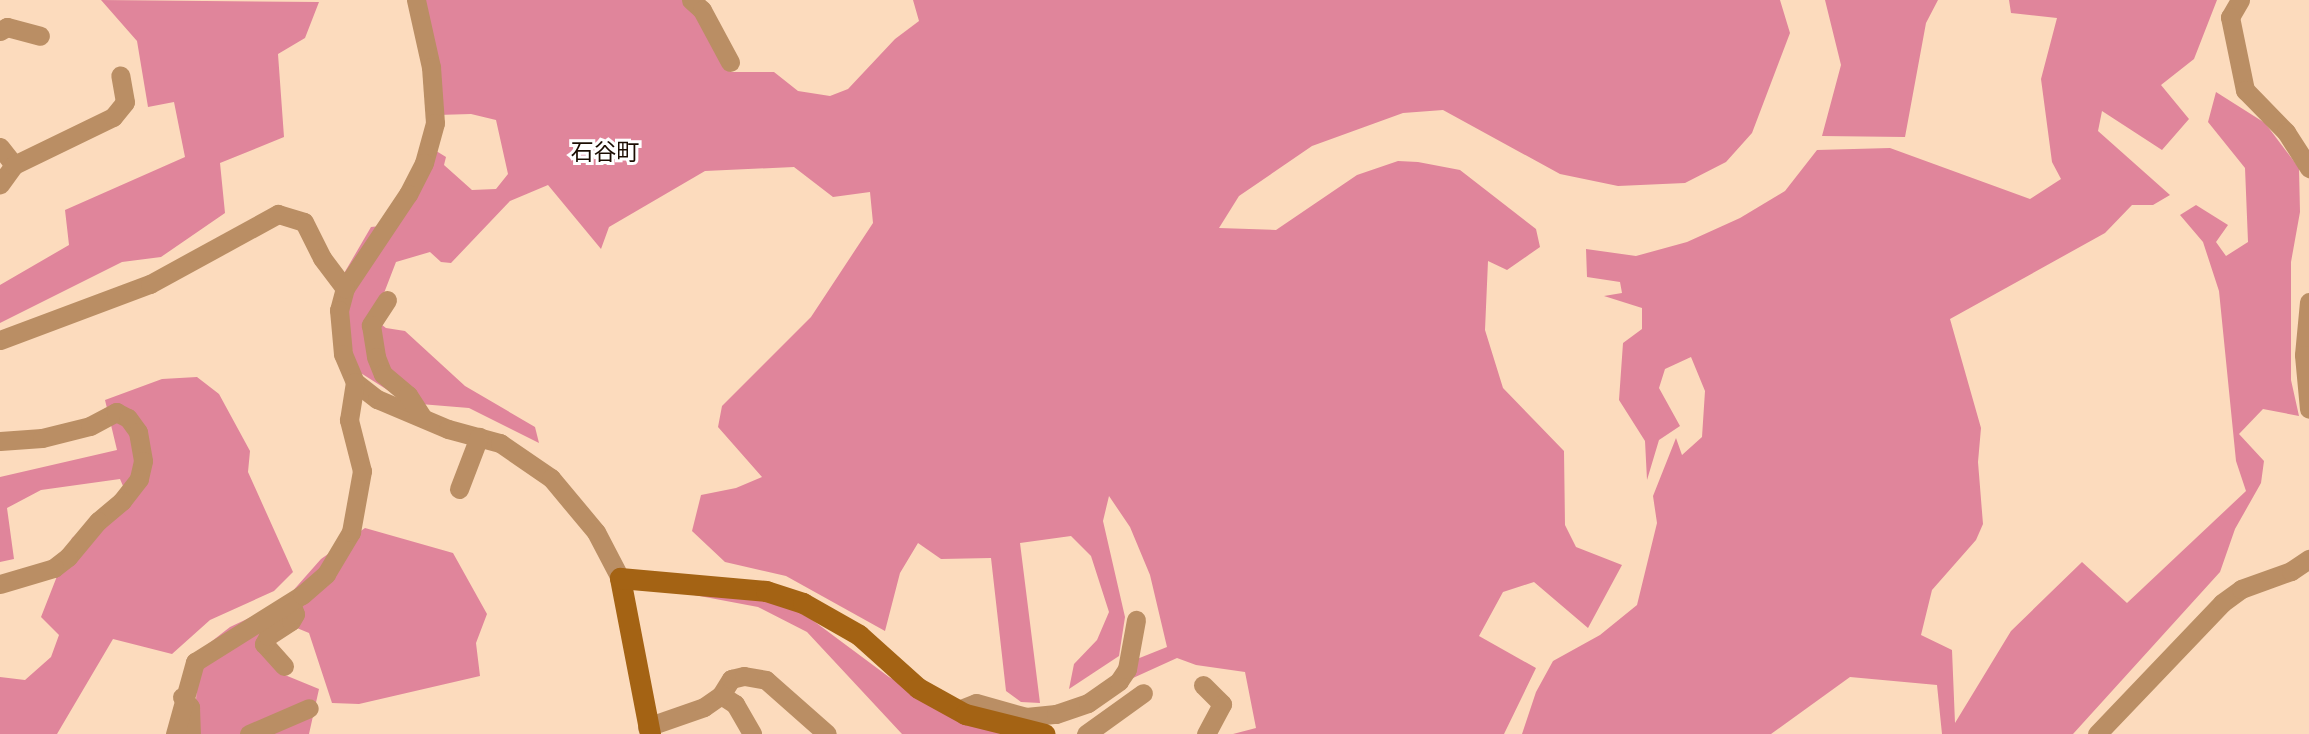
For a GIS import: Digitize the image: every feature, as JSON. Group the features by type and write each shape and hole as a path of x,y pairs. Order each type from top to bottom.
{"street":[{"path":"416,0 431,67 435,123 424,163 408,194 345,288 340,329 343,354 355,383 377,399 423,418 500,443 551,478 596,532 620,578 648,731 704,707 721,695 732,679 744,676 766,680 827,734"},
{"path":"691,0 702,10 730,62"},
{"path":"2240,0 2230,17 2245,90 2286,132 2309,168"},
{"path":"0,30 7,27 40,36"},
{"path":"0,184 13,165 113,117 125,102 120,75"},
{"path":"0,147 13,165"},
{"path":"0,340 150,284 278,214 303,222 322,258 345,288"},
{"path":"387,300 371,325 376,358 383,374 408,395 423,418"},
{"path":"2309,302 2304,355 2309,409"},
{"path":"176,734 182,697 195,662 291,603 326,574 359,508 362,471 349,420 355,383"},
{"path":"0,442 42,439 90,426 116,412 128,418 138,432 143,461 139,479 122,501 98,521 68,557 54,569 0,584"},
{"path":"459,489 479,438"},
{"path":"2096,734 2222,603 2241,589 2306,565"},
{"path":"620,578 766,591 803,603 859,635 918,688 958,710 1045,734"},
{"path":"284,666 264,644 268,636 291,621 295,614 291,603"},
{"path":"958,710 976,703 1026,717 1056,715 1088,703 1119,681 1126,669 1136,620"},
{"path":"1203,685 1222,704 1206,734"},
{"path":"1086,734 1143,693"},
{"path":"721,695 735,704 752,734"},
{"path":"182,697 190,707 191,734"},
{"path":"249,734 309,708"}],"shaded area":[{"path":"101,0 319,2 305,38 278,54 284,137 220,163 225,213 161,257 122,262 0,323 0,285 69,245 65,210 185,157 174,102 148,107 137,41"},
{"path":"423,0 687,0 700,15 730,72 774,72 798,91 830,96 848,89 895,39 919,21 913,0 1780,0 1790,33 1752,133 1726,162 1685,183 1618,186 1560,174 1443,110 1403,113 1312,146 1239,196 1219,228 1276,230 1357,175 1398,161 1418,162 1460,170 1536,229 1540,247 1507,270 1488,261 1485,330 1503,388 1564,451 1565,525 1576,547 1622,565 1588,628 1534,582 1503,592 1479,636 1536,668 1504,734 1233,734 1256,728 1245,672 1196,665 1177,658 1089,698 1132,661 1167,647 1150,575 1130,527 1109,496 1103,521 1125,617 1119,656 1069,689 1074,664 1097,640 1109,612 1091,556 1071,536 1020,543 1040,703 1021,702 1006,691 991,558 941,559 918,543 900,573 885,631 786,576 725,562 692,531 701,495 736,488 762,477 718,427 722,406 811,317 873,223 870,192 833,197 794,167 705,171 609,227 601,249 548,185 510,201 451,263 441,262 430,252 396,262 374,319 386,328 405,331 465,386 535,427 539,443 469,408 408,403 356,370 339,282 371,227 390,225 433,149 446,157 444,165 472,190 496,189 508,174 496,120 471,114 437,115"},
{"path":"1825,0 1938,0 1926,23 1905,137 1822,136 1841,65"},
{"path":"2009,0 2217,0 2194,59 2161,85 2189,119 2162,150 2102,111 2098,131 2170,195 2153,205 2132,205 2105,233 1950,319 1981,428 1978,462 1983,524 1976,540 1932,590 1921,635 1952,650 1955,723 2011,631 2082,562 2127,603 2246,491 2236,461 2219,291 2203,242 2180,215 2196,205 2228,225 2216,242 2226,256 2248,242 2245,168 2208,122 2216,92 2265,123 2299,168 2300,212 2291,262 2291,380 2299,416 2263,409 2239,434 2264,461 2261,483 2235,529 2220,572 2073,734 1942,734 1937,685 1850,677 1771,734 1522,734 1536,692 1553,661 1600,635 1637,605 1657,523 1653,496 1676,438 1682,455 1702,437 1705,391 1691,357 1665,369 1659,388 1680,426 1659,440 1647,480 1645,441 1619,400 1623,343 1642,329 1642,308 1604,296 1622,293 1620,282 1587,277 1586,249 1636,256 1687,242 1740,218 1785,191 1817,150 1890,148 2030,199 2061,179 2052,162 2041,79 2057,18 2011,13"},
{"path":"197,377 219,394 250,451 248,472 293,572 274,591 210,620 172,654 113,639 57,734 0,734 0,677 25,680 51,657 59,635 41,617 72,538 126,493 120,479 41,490 7,508 14,559 0,562 0,477 117,450 105,400 162,379"},
{"path":"365,528 453,553 487,614 476,643 480,676 359,704 332,703 309,633 292,626 274,639 280,673 319,689 309,734 183,734 196,700 198,666 207,645 230,627 283,602 321,559"},
{"path":"657,588 768,596 811,619 889,677 962,717 1027,734 902,734 807,632 758,607"}],"district":[{"name":"石谷町","path":"605,152"}]}
